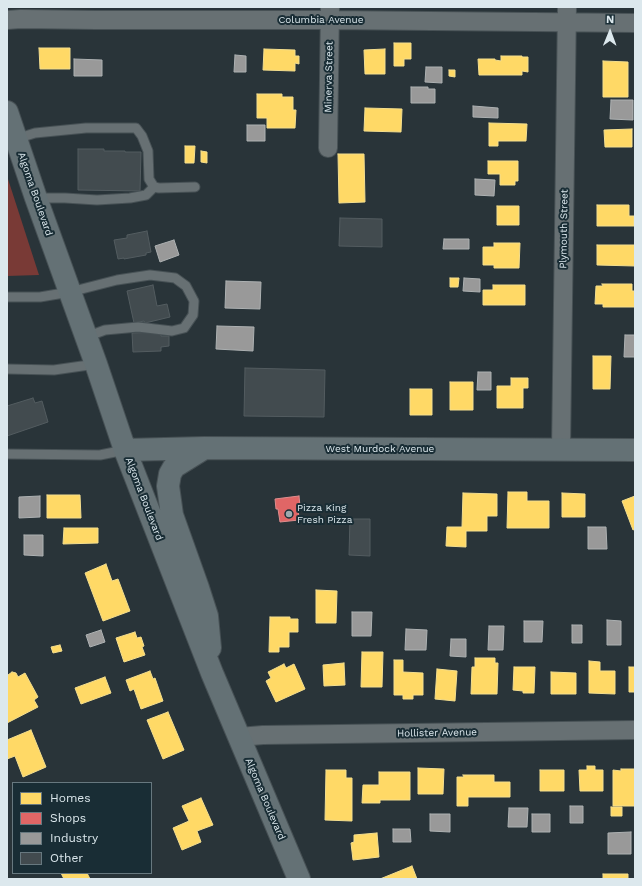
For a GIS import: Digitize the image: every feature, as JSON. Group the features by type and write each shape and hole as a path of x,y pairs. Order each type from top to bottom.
{"main road":[{"name":"Algoma Boulevard","path":"7,112 125,450 212,673 299,879"},
{"name":"West Murdock Avenue","path":"125,450 204,448 635,450"},
{"path":"204,448 174,467 170,474 168,486 172,514 207,616 212,673"}],"street":[{"name":"Columbia Avenue","path":"7,20 96,14 567,15 635,23"},
{"name":"Minerva Street","path":"328,148 330,14"},
{"name":"Plymouth Street","path":"561,450 567,15"},
{"name":"Hollister Avenue","path":"239,737 263,735 635,730"}],"lane":[{"path":"16,139 35,133 86,128 136,128 142,136 148,151 149,179 154,187 195,187"},
{"path":"36,198 97,200 130,198 146,195 154,187"},
{"path":"7,297 40,297 70,292 117,280 150,275 175,278 186,286 194,301 193,315 184,328 172,331 138,327 105,330 86,337"},
{"path":"7,369 54,370 96,364"},
{"path":"7,454 100,455 125,450"}],"shaded area":[{"path":"7,176 39,275 7,276"}],"building: Homes":[{"path":"394,43 411,43 411,59 404,59 404,66 394,66"},
{"path":"39,48 70,48 70,69 40,69"},
{"path":"264,49 295,50 295,56 299,56 299,64 295,63 295,71 263,70"},
{"path":"385,49 385,74 365,74 364,50"},
{"path":"501,56 528,57 528,72 522,71 522,75 479,75 478,59 495,59 501,61"},
{"path":"603,61 628,62 628,97 603,97"},
{"path":"449,70 455,70 455,77 449,76"},
{"path":"257,94 282,94 282,97 293,97 293,110 296,110 295,128 267,128 267,118 257,118"},
{"path":"365,108 402,109 401,132 364,131"},
{"path":"489,123 527,124 526,141 498,141 498,146 489,146"},
{"path":"632,129 632,147 605,147 604,130"},
{"path":"185,146 195,146 194,163 185,163"},
{"path":"201,151 207,152 207,163 201,162"},
{"path":"338,154 364,154 365,202 339,203"},
{"path":"488,161 518,161 518,181 515,181 515,185 500,185 500,174 488,174"},
{"path":"597,205 629,205 629,216 634,216 634,226 597,226"},
{"path":"497,206 519,206 519,225 497,225"},
{"path":"494,243 520,243 519,268 494,268 494,265 483,265 483,247 494,247"},
{"path":"597,245 635,245 635,266 597,265"},
{"path":"450,278 459,278 458,287 450,287"},
{"path":"602,284 632,284 632,291 635,291 635,307 603,307 603,304 595,304 596,286 603,286"},
{"path":"493,285 525,285 525,305 483,305 483,290 493,290"},
{"path":"593,356 611,356 610,389 593,389"},
{"path":"511,378 528,378 528,388 523,388 523,408 497,408 497,386 511,386"},
{"path":"450,382 473,382 473,410 450,410"},
{"path":"410,389 432,389 432,415 410,415"},
{"path":"508,492 527,492 527,501 549,501 549,528 507,528"},
{"path":"463,493 497,494 497,516 487,516 487,531 466,531 466,547 446,546 447,527 462,527"},
{"path":"562,493 585,494 585,517 562,517"},
{"path":"47,495 80,495 81,518 47,518"},
{"path":"635,496 635,529 633,530 622,501"},
{"path":"64,528 98,528 98,543 63,544"},
{"path":"106,564 112,581 118,579 130,611 103,621 85,573"},
{"path":"316,590 337,591 336,623 316,623"},
{"path":"270,617 290,617 290,619 298,619 298,632 289,632 289,647 279,647 279,652 269,652"},
{"path":"135,632 137,638 141,637 145,655 124,662 116,638"},
{"path":"60,645 62,651 53,653 51,647"},
{"path":"362,652 383,652 382,687 361,687"},
{"path":"475,658 495,658 495,663 498,663 497,694 471,694 472,667 475,667"},
{"path":"394,660 403,660 403,672 423,673 423,695 413,695 413,699 403,699 403,695 394,695"},
{"path":"589,661 600,662 600,671 615,671 615,694 589,693"},
{"path":"344,663 345,685 324,686 323,665"},
{"path":"284,664 286,668 294,664 305,689 276,702 266,681 271,678 268,672"},
{"path":"514,667 535,667 534,693 523,693 523,691 513,690"},
{"path":"629,667 635,667 635,692 629,692"},
{"path":"437,669 457,671 455,701 435,699"},
{"path":"150,671 153,679 155,678 163,701 141,709 134,689 130,691 126,680"},
{"path":"12,672 16,673 18,677 25,673 38,697 34,700 38,707 7,723 7,677"},
{"path":"551,672 576,673 576,694 551,694"},
{"path":"105,677 111,693 81,704 75,688"},
{"path":"168,712 184,750 163,759 147,720"},
{"path":"31,730 46,767 23,777 15,756 7,759 7,740"},
{"path":"587,766 595,766 595,770 603,770 603,791 580,791 579,770 587,770"},
{"path":"418,768 444,769 443,794 418,794"},
{"path":"621,769 635,769 635,806 613,806 613,770 621,771"},
{"path":"326,770 346,770 346,778 352,778 352,821 325,820"},
{"path":"540,770 564,770 564,791 540,791"},
{"path":"379,772 410,772 410,800 380,800 380,803 362,803 363,785 379,785"},
{"path":"463,775 494,775 494,782 510,782 510,797 468,797 468,806 457,806 457,777 464,777"},
{"path":"201,798 213,825 197,831 201,842 182,850 173,828 189,821 182,806"},
{"path":"611,807 622,807 622,816 611,816"},
{"path":"377,833 379,857 353,860 351,843 354,842 354,835"},
{"path":"412,866 417,879 380,879"},
{"path":"62,874 88,874 90,879 64,879"},
{"path":"603,874 628,874 628,879 603,879"}],"building: Shops":[{"name":"Pizza King Fresh Pizza","path":"299,496 299,520 280,522 275,499"}],"building: Industry":[{"path":"235,55 246,56 246,72 234,72"},
{"path":"74,59 102,60 102,76 74,76"},
{"path":"426,67 442,67 442,83 425,82"},
{"path":"411,87 428,87 428,89 435,89 435,103 411,103"},
{"path":"611,100 633,100 633,120 610,119"},
{"path":"473,106 498,108 498,118 473,117"},
{"path":"247,125 265,125 265,141 247,141"},
{"path":"475,179 495,180 494,196 475,195"},
{"path":"444,239 469,239 469,249 443,249"},
{"path":"174,240 179,255 160,262 155,246"},
{"path":"464,278 480,279 480,292 463,291"},
{"path":"226,281 261,282 260,309 225,308"},
{"path":"217,326 254,327 253,351 216,349"},
{"path":"625,335 635,335 635,357 624,357"},
{"path":"478,372 491,372 491,390 477,390"},
{"path":"40,496 40,517 19,518 19,497"},
{"path":"588,527 606,527 607,549 588,549"},
{"path":"24,535 43,535 43,556 24,555"},
{"path":"352,612 372,612 371,636 352,636"},
{"path":"607,620 621,621 621,645 607,645"},
{"path":"524,621 543,621 542,642 524,642"},
{"path":"572,625 582,625 582,643 572,643"},
{"path":"489,626 504,626 503,650 488,650"},
{"path":"406,629 427,630 426,650 405,650"},
{"path":"101,630 105,642 90,647 86,635"},
{"path":"451,639 466,639 466,657 450,656"},
{"path":"570,806 583,806 583,823 570,823"},
{"path":"509,808 528,808 527,827 508,827"},
{"path":"430,814 450,814 450,832 430,831"},
{"path":"532,814 550,814 550,832 532,832"},
{"path":"393,829 410,829 411,842 393,842"},
{"path":"631,832 631,854 608,854 608,833"}],"building: Other":[{"path":"78,149 104,149 104,151 141,152 140,191 78,190"},
{"path":"340,218 382,219 382,247 339,246"},
{"path":"147,231 151,252 146,253 146,255 118,259 114,240 127,238 127,235"},
{"path":"153,285 157,306 167,304 170,317 145,323 144,321 134,323 127,291"},
{"path":"161,332 161,336 169,336 169,346 161,347 161,351 133,352 132,333"},
{"path":"245,368 325,370 324,417 244,416"},
{"path":"33,398 35,403 42,401 48,422 7,436 7,406"},
{"path":"350,519 370,519 370,556 349,555"}],"place":[{"name":"Pizza King Fresh Pizza","path":"289,514"}]}
